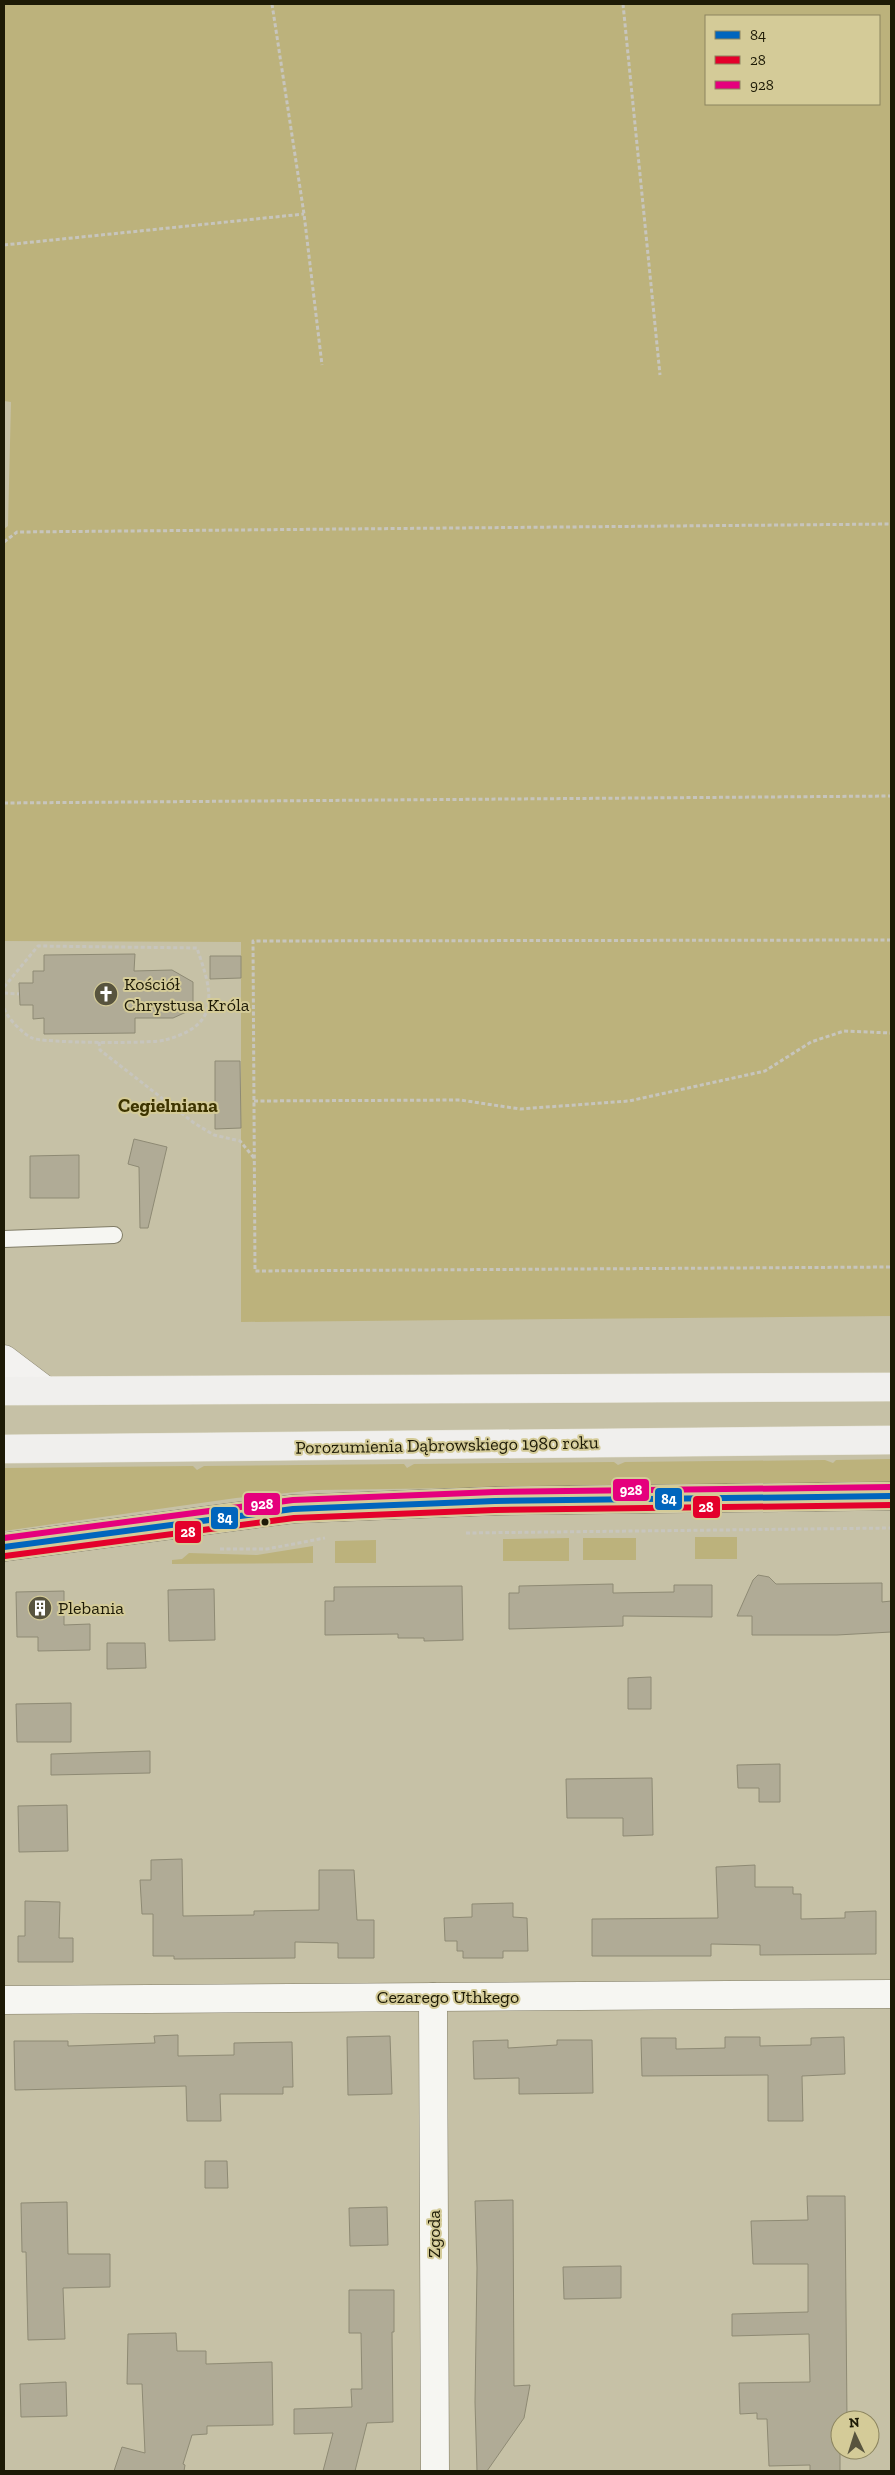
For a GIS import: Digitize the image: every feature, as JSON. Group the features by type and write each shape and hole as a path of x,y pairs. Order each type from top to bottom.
{"main road":[{"path":"4,1391 613,1390 891,1387"},
{"name":"Porozumienia Dąbrowskiego 1980 roku","path":"6,1447 891,1440"}],"street":[{"path":"4,1359 45,1390"},
{"path":"4,1547 293,1508 486,1501 891,1496"},
{"name":"Cezarego Uthkego","path":"4,2000 891,1994"},
{"name":"Zgoda","path":"433,1997 435,2471"}],"lane":[{"path":"4,1239 114,1235"}],"path":[{"path":"272,4 304,214 322,365"},
{"path":"623,4 660,375"},
{"path":"4,245 304,214"},
{"path":"4,542 17,532 891,524"},
{"path":"4,803 891,796"},
{"path":"891,940 253,942 255,1271 891,1267"},
{"path":"4,988 38,946 198,948 208,988 206,1013 198,1026 163,1041 99,1042 32,1039 6,1015 4,1008"},
{"path":"4,993 20,994"},
{"path":"254,1101 460,1100 520,1109 629,1101 765,1071 811,1042 844,1031 891,1034"},
{"path":"99,1042 100,1050 194,1122 214,1135 240,1141 254,1158"},
{"path":"460,1533 891,1528"},
{"path":"212,1549 268,1549 332,1537"}],"shaded area":[{"path":"4,4 891,4 891,1316 241,1322 241,942 4,941 4,529 8,526 11,402 4,401"},
{"path":"891,1459 891,1482 317,1490 236,1498 4,1531 4,1468 193,1466 197,1470 204,1466 404,1464 407,1468 414,1464 614,1462 618,1465 625,1462 825,1460 833,1463 836,1460"},
{"path":"695,1537 737,1537 737,1559 695,1559"},
{"path":"569,1538 569,1561 503,1561 503,1539"},
{"path":"583,1538 636,1538 636,1560 583,1560"},
{"path":"376,1540 376,1563 335,1563 335,1541"},
{"path":"313,1546 313,1563 172,1564 172,1560 182,1559 189,1553 257,1555"}],"building":[{"name":"Kościół Chrystusa Króla","path":"135,954 134,971 172,970 193,982 193,1009 173,1018 135,1018 135,1033 44,1034 44,1018 33,1019 33,1005 20,1005 19,983 33,983 33,971 44,971 44,955"},
{"path":"210,956 241,956 241,978 210,979"},
{"path":"215,1061 240,1061 241,1128 215,1129"},
{"path":"134,1139 167,1147 148,1228 140,1228 139,1167 128,1164"},
{"path":"79,1155 79,1198 30,1198 30,1156"},
{"path":"758,1575 769,1577 776,1584 882,1583 882,1602 891,1601 891,1632 837,1635 752,1635 752,1616 737,1616 753,1580"},
{"path":"613,1584 613,1593 674,1592 674,1585 712,1585 712,1617 623,1616 623,1626 509,1629 509,1593 519,1593 519,1586"},
{"path":"462,1586 463,1640 424,1641 424,1638 398,1638 398,1634 325,1635 325,1601 334,1601 334,1587"},
{"path":"214,1589 215,1640 169,1641 168,1590"},
{"name":"Plebania","path":"64,1591 64,1625 90,1624 90,1650 38,1651 38,1637 17,1637 16,1592"},
{"path":"107,1643 145,1643 146,1668 107,1669"},
{"path":"651,1677 651,1709 628,1709 628,1678"},
{"path":"71,1703 71,1742 17,1742 16,1704"},
{"path":"150,1751 150,1773 51,1775 51,1754"},
{"path":"780,1764 780,1802 759,1802 759,1788 738,1788 737,1765"},
{"path":"652,1778 653,1835 623,1836 623,1818 567,1818 566,1779"},
{"path":"67,1805 68,1851 19,1852 18,1806"},
{"path":"182,1859 183,1916 254,1915 254,1911 319,1910 319,1870 354,1870 357,1920 374,1920 374,1958 338,1958 338,1943 295,1942 295,1958 174,1959 174,1956 153,1956 153,1914 142,1914 140,1880 151,1880 151,1860"},
{"path":"755,1865 755,1887 793,1887 793,1894 801,1894 801,1919 845,1918 845,1912 876,1911 876,1954 760,1955 760,1945 711,1944 711,1956 592,1956 592,1919 718,1918 716,1867"},
{"path":"25,1901 60,1902 59,1938 73,1938 73,1962 18,1962 18,1936 25,1936"},
{"path":"513,1903 513,1917 527,1918 528,1951 503,1951 503,1958 463,1958 463,1951 457,1951 457,1941 445,1941 444,1918 472,1917 472,1904"},
{"path":"178,2035 178,2056 234,2055 234,2043 292,2042 293,2087 283,2087 283,2094 220,2094 221,2121 187,2121 186,2086 15,2090 14,2041 68,2041 68,2046 155,2043 154,2036"},
{"path":"390,2036 392,2094 348,2095 347,2037"},
{"path":"725,2037 760,2037 760,2046 811,2045 811,2038 844,2037 845,2074 802,2076 803,2121 768,2121 768,2075 642,2076 641,2038 676,2038 676,2049 725,2048"},
{"path":"508,2040 508,2048 557,2045 557,2040 592,2040 593,2093 519,2094 519,2078 474,2079 473,2041"},
{"path":"205,2161 227,2161 228,2188 205,2188"},
{"path":"807,2196 845,2196 847,2410 830,2410 830,2460 840,2460 840,2471 810,2471 810,2465 769,2466 767,2419 757,2419 757,2413 740,2414 739,2383 810,2382 809,2334 732,2336 732,2314 808,2312 808,2264 753,2264 751,2221 808,2220"},
{"path":"513,2200 514,2386 530,2385 524,2418 487,2471 477,2471 475,2402 477,2268 475,2201"},
{"path":"67,2202 68,2254 110,2254 110,2287 63,2288 65,2339 28,2340 26,2252 22,2252 21,2203"},
{"path":"387,2207 388,2245 350,2246 349,2208"},
{"path":"621,2266 621,2298 564,2299 563,2267"},
{"path":"349,2290 394,2290 394,2332 392,2332 393,2422 367,2423 355,2471 323,2471 333,2433 294,2434 294,2409 352,2407 351,2389 362,2389 361,2333 349,2333"},
{"path":"176,2333 177,2351 206,2351 206,2364 272,2362 273,2425 207,2426 207,2434 192,2435 183,2464 185,2465 184,2471 114,2471 122,2447 145,2453 142,2384 127,2384 128,2334"},
{"path":"66,2382 67,2416 21,2417 20,2384"}],"transit line":[{"name":"928","path":"4,1538 293,1500 495,1492 891,1487"},
{"name":"84","path":"4,1547 293,1509 495,1501 891,1496"},
{"name":"28","path":"5,1556 294,1518 495,1510 891,1505"}],"place":[{"name":"Kościół Chrystusa Króla","path":"106,994"},
{"name":"Plebania","path":"40,1608"}],"district":[{"name":"Cegielniana","path":"168,1105"}]}
